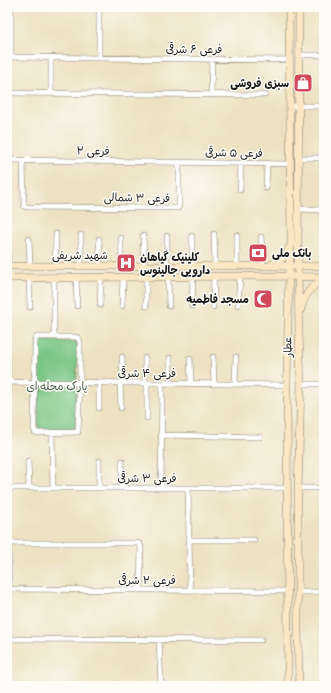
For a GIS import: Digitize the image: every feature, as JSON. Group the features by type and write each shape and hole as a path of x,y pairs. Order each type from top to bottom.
{"main road":[{"name":"عطار","path":"289,7 290,164 294,243 298,266 301,384 298,488 299,686"},
{"name":"عطار","path":"288,686 287,385 290,266 298,209 299,7"},
{"path":"265,266 278,262 284,258 294,243"},
{"path":"294,243 306,263 316,266"},
{"name":"شهید شریفی","path":"7,266 324,266"},
{"path":"39,266 39,278"},
{"path":"272,276 289,288"},
{"name":"شهید شریفی","path":"7,278 272,276 324,278"},
{"path":"299,335 300,310 302,302 311,289 324,278"},
{"path":"287,435 299,436"}],"street":[{"path":"9,57 10,7"},
{"path":"99,7 99,58"},
{"path":"299,55 324,55"},
{"name":"فرعی ۶ شرقی","path":"9,57 289,60"},
{"path":"51,57 51,93"},
{"path":"211,95 212,59"},
{"path":"7,93 264,95"},
{"path":"290,106 324,106"},
{"path":"298,158 324,158"},
{"name":"فرعی ۲","path":"7,160 179,162"},
{"name":"فرعی ۳ شمالی","path":"23,160 24,206 97,207 178,208 179,162"},
{"name":"فرعی ۵ شرقی","path":"179,162 290,164"},
{"path":"240,190 241,163"},
{"path":"266,188 267,163"},
{"path":"298,209 324,210"},
{"path":"55,266 56,234"},
{"path":"214,234 215,266"},
{"path":"80,235 81,266"},
{"path":"237,235 237,266"},
{"path":"7,236 7,266"},
{"path":"143,236 144,266"},
{"path":"167,236 167,266"},
{"path":"192,236 192,266"},
{"path":"262,237 265,266"},
{"path":"121,238 121,266"},
{"path":"29,239 30,266"},
{"path":"100,239 100,266"},
{"path":"238,305 240,276"},
{"path":"100,306 101,277"},
{"path":"122,306 123,277"},
{"path":"146,277 146,306"},
{"path":"168,277 169,306"},
{"path":"192,306 193,277"},
{"path":"213,306 214,277"},
{"path":"30,278 30,307"},
{"path":"54,278 54,337"},
{"path":"76,278 77,306"},
{"path":"7,287 8,305"},
{"path":"37,337 54,337 76,337 79,339 80,383 78,432 39,433 36,432 34,428 36,339 37,337"},
{"path":"121,408 122,357"},
{"path":"213,357 214,384"},
{"path":"235,384 236,357"},
{"path":"8,358 8,408"},
{"path":"145,358 147,418"},
{"path":"170,358 170,383"},
{"path":"190,359 191,383"},
{"name":"فرعی ۴ شرقی","path":"8,382 287,385"},
{"path":"99,383 99,408"},
{"path":"161,488 162,383"},
{"path":"301,384 324,384"},
{"path":"52,432 53,488"},
{"path":"162,435 260,437"},
{"path":"28,461 29,488"},
{"path":"99,461 99,488"},
{"path":"122,461 122,488"},
{"name":"فرعی ۳ شرقی","path":"7,488 287,488"},
{"path":"188,488 190,590"},
{"path":"298,488 324,488"},
{"path":"189,540 254,540"},
{"path":"8,589 9,545 12,543 137,543 140,544 141,548 140,590"},
{"name":"فرعی ۲ شرقی","path":"8,589 288,591"},
{"path":"298,592 324,592"},
{"path":"7,639 261,640"},
{"path":"159,640 161,686"}],"green space":[{"name":"پارک محله ای","path":"38,340 78,342 75,429 38,429"}],"place":[{"name":"سبزی فروشی","path":"303,83"},
{"name":"بانک ملی","path":"258,253"},
{"name":"کلینیک گیاهان دارویی جالینوس","path":"126,263"},
{"name":"مسجد فاطمیه","path":"263,299"}]}
